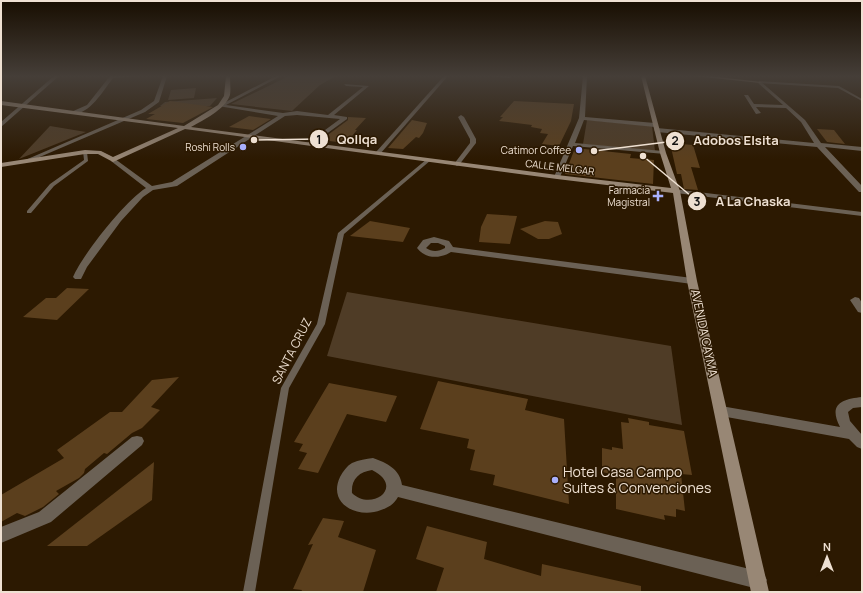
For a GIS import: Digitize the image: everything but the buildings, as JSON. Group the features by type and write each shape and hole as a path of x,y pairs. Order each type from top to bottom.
{"street":[{"name":"CALLE MELGAR","path":"6,104 557,177 862,214"},
{"path":"1,125 25,104"},
{"path":"73,113 89,106 91,104"},
{"path":"26,161 143,111 154,104"},
{"path":"113,160 205,117 225,104"},
{"path":"330,116 345,104"},
{"path":"378,153 422,104"},
{"path":"557,177 582,118 583,104"},
{"name":"AVENIDA CAYMA","path":"650,104 663,153 676,191 692,282 759,586"},
{"path":"784,104 803,121 819,145 862,190"},
{"path":"752,105 788,107"},
{"path":"752,105 758,113"},
{"path":"221,106 283,115 297,113 345,118 309,144"},
{"path":"78,277 89,257 135,199 151,188 174,184 283,115"},
{"path":"457,164 473,143 473,139 461,117"},
{"path":"582,118 656,128 862,149"},
{"path":"571,144 663,153"},
{"path":"1,165 85,152 99,152 113,160 151,188"},
{"path":"449,249 692,282"},
{"path":"855,300 862,310"},
{"path":"862,402 847,404 842,409 841,416 844,425 862,444"},
{"path":"721,411 851,434"},
{"path":"1,534 45,517 137,441"},
{"path":"394,490 759,586"}],"lane":[{"path":"29,212 52,185 86,160 85,152"},
{"name":"SANTA CRUZ","path":"249,592 285,388 321,324 341,233 429,160"}],"shaded area":[{"path":"163,104 212,104 210,106 160,106"},
{"path":"232,104 300,104 292,111"},
{"path":"587,120 652,126 655,151 583,144"},
{"path":"50,126 86,132 19,159"},
{"path":"347,292 671,346 682,425 327,356"}],"place":[{"name":"Qollqa","path":"254,140"},
{"name":"Roshi Rolls","path":"243,147"},
{"name":"Catimor Coffee","path":"579,150"},
{"name":"Adobos Elsita","path":"594,151"},
{"name":"A La Chaska","path":"643,156"},
{"name":"Farmacia Magistral","path":"658,196"},
{"name":"Hotel Casa Campo Suites & Convenciones","path":"555,480"}]}
